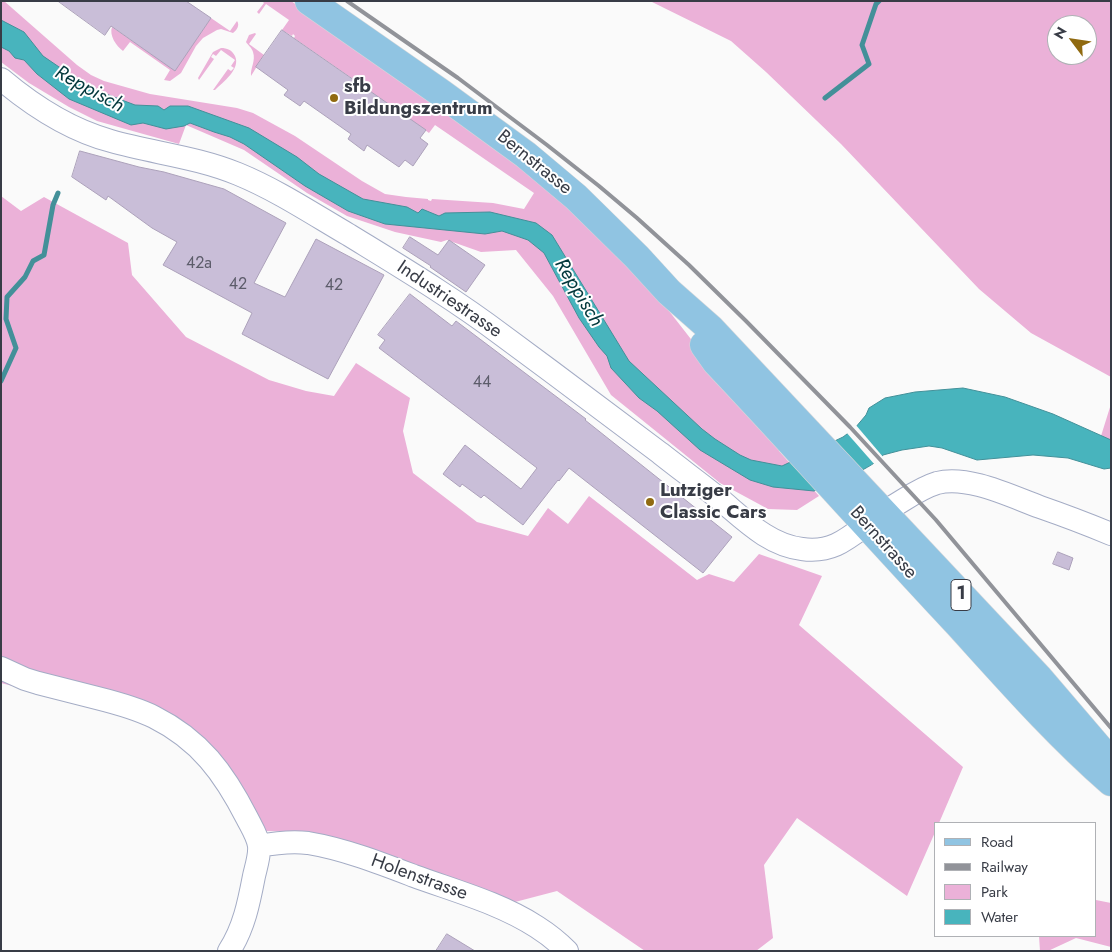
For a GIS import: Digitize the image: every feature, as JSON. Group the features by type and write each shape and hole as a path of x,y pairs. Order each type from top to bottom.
{"main road":[{"name":"Bernstrasse","path":"309,1 526,155 576,197 612,231 669,292 711,329 803,442 875,519 1028,700 1094,768 1111,782"},
{"name":"Bernstrasse","path":"875,519 1039,678 1111,762"}],"street":[{"name":"Industriestrasse","path":"1,79 34,105 63,122 86,132 128,146 210,164 267,186 414,275 484,321 661,454 752,526 766,536 794,548 823,549 840,544 875,519 929,486 946,482 962,482 995,490 1111,534"},
{"path":"1,668 38,683 132,707 182,733 207,756 227,782 249,822 259,846 246,914 236,940 229,951"},
{"name":"Holenstrasse","path":"259,846 288,842 308,843 335,849 395,869 482,900 515,915 537,927 567,951"}],"green space":[{"path":"1,1 4,1 91,75 104,81 150,94 237,108 253,113 295,136 362,181 385,194 428,199 431,201 432,199 493,203 524,209 534,193 435,125 429,133 403,114 404,112 400,112 355,81 354,77 353,79 294,38 293,34 292,36 282,30 289,20 266,4 259,14 257,12 264,3 262,1 291,1 445,109 558,196 662,302 733,393 782,449 779,451 819,496 797,510 768,509 720,483 611,395 553,296 516,250 481,252 447,240 441,242 395,232 347,216 307,193 244,150 186,125 179,144 97,121 29,83 1,62"},
{"path":"650,1 1111,1 1111,377 1031,333 979,289 841,144 731,41"},
{"path":"211,18 230,31 237,21 238,27 233,33 221,29 203,38 196,46 181,73 170,81 164,80 170,70 130,42 123,51 111,33 112,27 175,70"},
{"path":"255,33 249,44 264,55 251,76 254,55 246,42 249,35"},
{"path":"221,48 232,52 235,56 236,66 226,79 213,90 228,69 231,71 234,68 231,66 235,60 221,50 216,56 213,54 211,57 214,59 199,80 198,78 213,52"},
{"path":"1,196 21,211 44,197 128,243 132,275 186,337 269,380 306,391 334,396 356,363 410,398 403,431 413,473 477,522 528,536 548,508 568,524 589,496 697,580 709,574 734,582 759,554 822,576 799,625 963,767 939,822 934,822 934,835 907,896 797,818 764,865 773,938 756,951 645,951 557,891 515,902 311,832 263,831 163,725 1,683"},
{"path":"1111,404 1111,456 1096,452"},
{"path":"1097,900 1111,903 1111,947 1076,938 1048,951 1040,951 1039,937 1097,937"}],"water":[{"name":"Reppisch","path":"1,20 24,32 43,56 81,82 135,105 158,106 164,110 170,106 188,106 249,128 297,157 319,174 363,199 407,207 418,213 422,209 439,216 445,213 490,212 536,223 552,235 629,361 702,429 740,455 751,460 782,466 843,437 855,428 866,415 869,408 885,398 915,392 963,388 1005,397 1053,414 1111,440 1111,468 1104,469 1068,458 1033,455 977,460 942,448 929,446 883,455 863,470 814,491 773,487 750,480 700,450 657,411 639,398 611,368 607,356 579,318 544,253 528,240 502,231 485,234 385,224 348,211 305,186 244,144 230,137 190,123 166,129 143,123 131,125 69,99 37,74 24,60 15,58 9,51 1,47"}],"pier":[{"path":"855,424 884,458 881,462 875,465 846,432"}],"building":[{"path":"58,1 186,1 211,18 175,71 111,26 105,35"},
{"name":"sfb Bildungszentrum","path":"282,30 426,130 420,138 428,144 413,166 405,160 399,167 367,145 364,151 348,139 351,134 304,101 300,106 284,95 288,90 256,67"},
{"path":"80,151 224,189 286,223 254,283 285,297 316,239 384,275 328,379 242,334 252,313 163,265 177,242 152,228 108,196 106,200 72,177"},
{"path":"410,237 438,255 449,240 485,265 466,292 403,248"},
{"path":"410,294 452,326 456,321 586,419 732,537 703,573 569,468 523,525 484,495 481,498 462,484 460,487 443,474 465,445 521,489 537,468 379,348 385,340 378,335"},
{"path":"1058,552 1073,558 1069,570 1053,564"},
{"path":"447,934 475,951 436,951"}],"waterway":[{"path":"825,98 869,64 862,45 876,4 879,1"},
{"path":"1,381 16,348 6,319 7,297 25,277 33,261 44,255 53,205 58,193"}],"railway":[{"path":"347,1 458,78 547,145 637,218 689,265 850,427 936,520 1111,728"}],"place":[{"name":"sfb Bildungszentrum","path":"334,98"},
{"name":"Lutziger Classic Cars","path":"650,502"}]}
